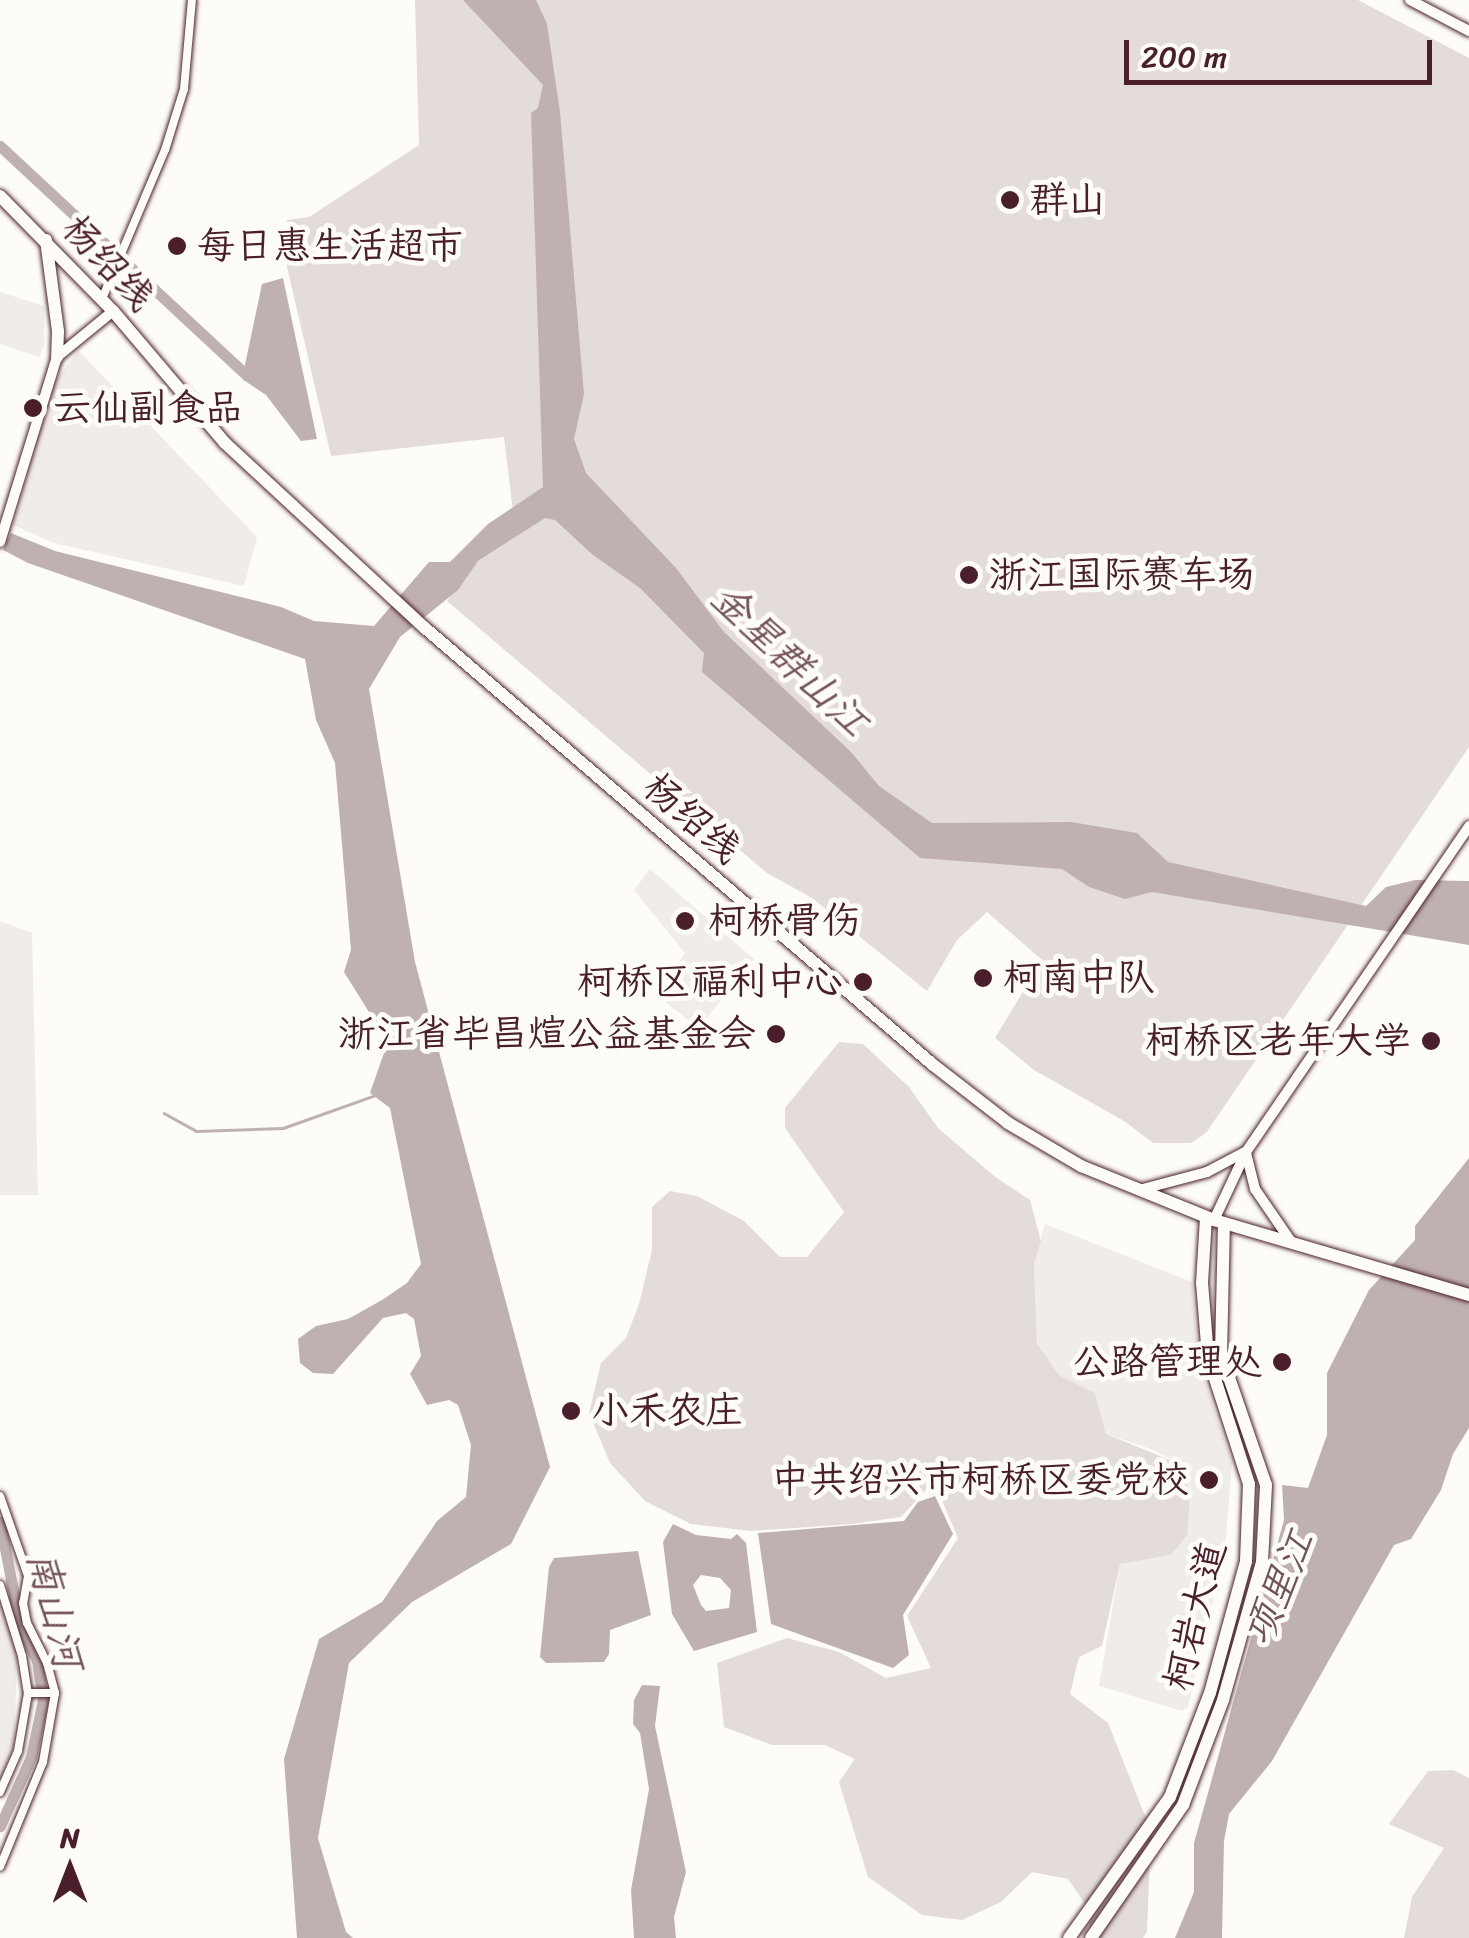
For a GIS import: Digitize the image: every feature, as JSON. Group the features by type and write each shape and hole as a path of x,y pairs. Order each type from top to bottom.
{"main road":[{"name":"杨绍线","path":"0,196 46,237 225,443 392,598 932,1064 1008,1123 1080,1166 1215,1220 1469,1295"},
{"path":"46,237 58,331 57,357"},
{"name":"柯岩大道","path":"1069,1938 1170,1797 1210,1693 1246,1561 1249,1484 1208,1357 1202,1283 1215,1220"},
{"name":"柯岩大道","path":"1091,1938 1183,1805 1223,1700 1262,1562 1266,1486 1221,1354 1215,1220"}],"street":[{"path":"102,299 165,150 184,90 192,0"},
{"path":"1410,0 1469,30"},
{"path":"0,542 57,357 113,311"},
{"path":"0,502 11,509"},
{"name":"柯岩大道","path":"1215,1220 1246,1152 1469,826"},
{"path":"1138,1190 1207,1172 1246,1152 1255,1189 1293,1244"},
{"path":"0,1496 28,1576 26,1623 48,1663 55,1693 42,1762 0,1867"},
{"path":"0,1585 22,1656 28,1693 18,1751 0,1792"},
{"path":"28,1693 55,1693"}],"shaded area":[{"name":"浙江国际赛车场","path":"415,0 1358,0 1469,58 1469,747 1206,1133 1191,1143 1153,1143 1124,1121 1034,1070 995,1038 1042,960 987,912 957,940 927,991 812,898 767,873 447,601 478,561 516,537 504,437 331,456 287,267 287,220 309,217 419,145"},
{"path":"0,292 44,306 44,345 39,357 0,344"},
{"path":"78,350 257,537 244,586 54,543 13,525 54,383"},
{"name":"柯桥骨伤","path":"650,869 754,959 699,1028 656,995 685,953 634,890"},
{"path":"0,921 32,933 38,1195 0,1195"},
{"path":"839,1042 863,1044 909,1087 938,1128 994,1176 1030,1200 1041,1241 1034,1264 1037,1343 1059,1375 1095,1393 1106,1434 1182,1465 1190,1495 1187,1535 1171,1555 1120,1564 1102,1646 1079,1657 1070,1694 1108,1723 1151,1831 1147,1931 1143,1938 1091,1938 1088,1908 1068,1879 1032,1872 1001,1902 962,1920 922,1915 868,1877 839,1782 855,1759 825,1745 772,1745 724,1727 717,1663 787,1638 839,1652 886,1678 931,1668 907,1616 958,1538 941,1498 927,1489 901,1517 852,1524 751,1531 691,1524 645,1501 610,1463 589,1413 601,1363 626,1338 639,1304 652,1250 652,1207 670,1191 697,1196 744,1221 780,1257 807,1257 844,1212 785,1128 785,1108"},
{"name":"中共绍兴市柯桥区委党校","path":"1045,1224 1192,1282 1199,1363 1232,1463 1225,1549 1188,1707 1182,1711 1099,1686 1120,1564 1171,1555 1190,1495 1182,1465 1151,1449 1106,1434 1095,1393 1059,1375 1037,1343 1034,1264"},
{"path":"0,1592 17,1656 14,1746 0,1779"},
{"path":"1453,1770 1469,1778 1469,1938 1404,1938 1412,1897 1444,1848 1389,1824 1428,1771"}],"water":[{"path":"463,0 536,0 547,24 560,112 584,394 574,439 586,473 676,568 724,632 851,752 879,786 932,823 1071,822 1137,833 1168,862 1366,906 1386,887 1415,880 1469,881 1469,945 1152,892 1125,899 1089,887 1062,869 920,858 702,672 704,653 640,588 593,555 555,520 545,518 478,561 458,590 400,637 369,689 415,962 550,1467 511,1544 412,1602 349,1663 318,1838 346,1932 353,1938 297,1938 284,1759 319,1639 382,1602 437,1521 466,1497 471,1445 458,1405 449,1400 427,1405 410,1374 421,1356 414,1319 406,1313 383,1318 333,1374 313,1373 300,1363 298,1339 316,1326 348,1319 382,1300 407,1283 421,1264 390,1108 370,1093 385,1050 382,1033 344,972 351,950 335,763 316,720 305,659 28,563 3,550 11,533 55,551 281,607 314,621 374,626 429,562 450,562 488,524 543,487 531,113 538,108 543,85"},
{"path":"283,278 317,439 301,441 266,395 242,379 262,284"},
{"name":"项里江","path":"1469,1158 1469,1428 1453,1454 1441,1490 1411,1539 1394,1545 1272,1761 1229,1814 1224,1841 1222,1938 1175,1938 1194,1892 1194,1843 1284,1520 1282,1485 1308,1488 1327,1435 1327,1373 1369,1290 1415,1240 1415,1226"},
{"path":"935,1496 953,1534 903,1615 909,1655 893,1668 771,1624 758,1533 904,1521 918,1502"},
{"path":"673,1524 696,1535 731,1539 737,1534 746,1543 757,1632 694,1651 672,1614 663,1542","holes":["701,1575 720,1578 731,1590 729,1608 706,1611 693,1585"]},
{"path":"638,1551 651,1615 610,1630 609,1654 604,1662 546,1663 540,1657 549,1567 554,1558"},
{"path":"642,1685 660,1686 655,1726 686,1872 674,1917 676,1938 634,1938 631,1890 649,1789 640,1733 633,1724 634,1700"}],"waterway":[{"path":"0,146 244,373"},
{"path":"164,1113 196,1131 283,1128 373,1096"},
{"name":"南山河","path":"0,1522 20,1627 37,1660 43,1700 31,1757 0,1826"}],"place":[{"name":"群山","path":"1010,200"},
{"name":"每日惠生活超市","path":"177,246"},
{"name":"云仙副食品","path":"33,408"},
{"name":"浙江国际赛车场","path":"969,575"},
{"name":"柯桥骨伤","path":"685,921"},
{"name":"柯南中队","path":"983,978"},
{"name":"柯桥区福利中心","path":"863,982"},
{"name":"浙江省毕昌煊公益基金会","path":"776,1034"},
{"name":"柯桥区老年大学","path":"1431,1041"},
{"name":"公路管理处","path":"1282,1362"},
{"name":"小禾农庄","path":"571,1411"},
{"name":"中共绍兴市柯桥区委党校","path":"1209,1480"}],"water label":[{"name":"金星群山江","path":"790,660"}]}
